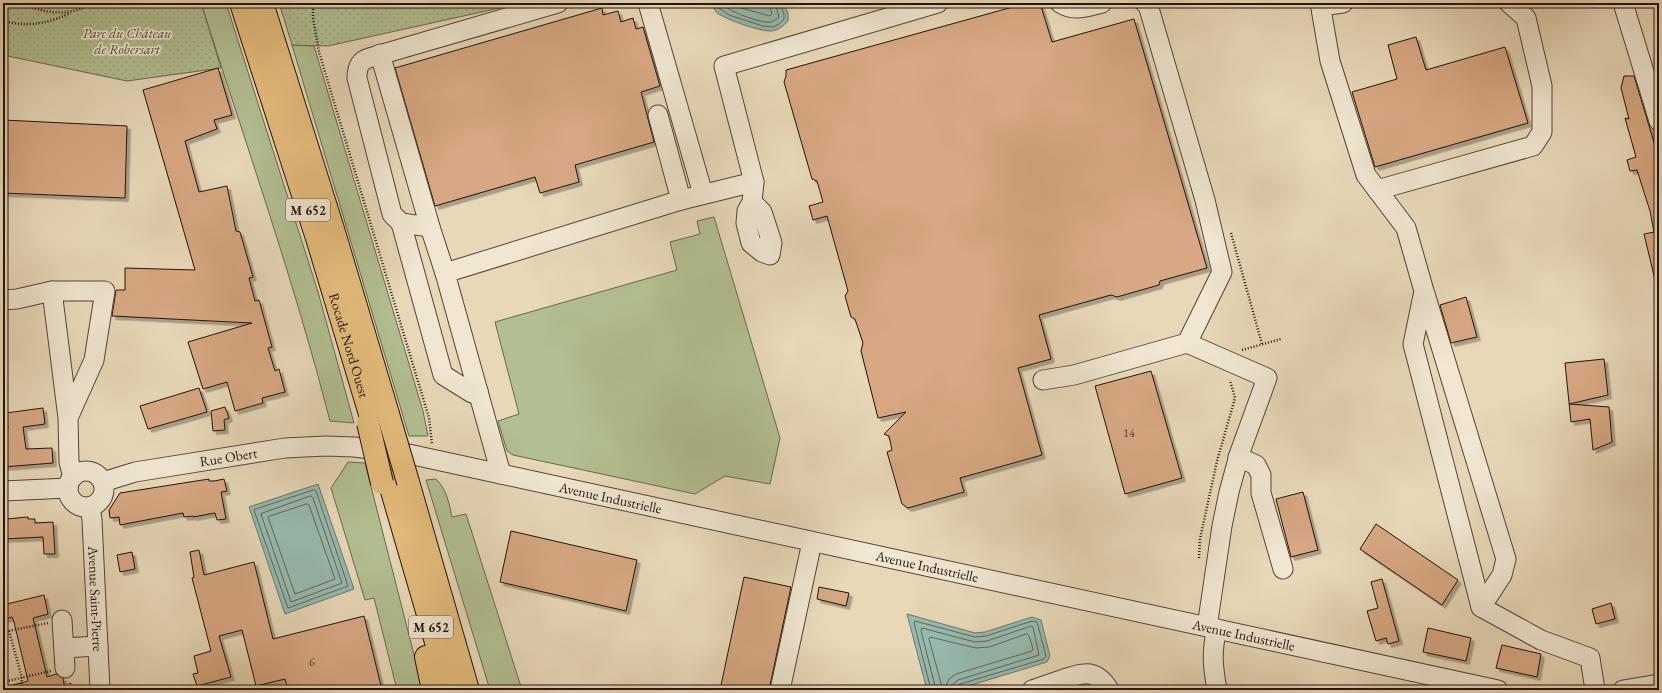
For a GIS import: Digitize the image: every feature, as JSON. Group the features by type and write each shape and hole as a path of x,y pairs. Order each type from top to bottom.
{"highway":[{"name":"Rocade Nord Ouest","path":"241,3 308,208 353,359 375,418"},
{"name":"Rocade Nord Ouest","path":"262,3 333,229 375,418 450,690"},
{"name":"Rocade Nord Ouest","path":"393,482 468,690"},
{"path":"393,482 433,690"}],"street":[{"path":"478,391 472,393 443,375 401,223 392,214 357,78 357,69 362,61 380,54 558,3"},
{"path":"648,3 703,194"},
{"path":"752,202 754,182 724,66 938,3"},
{"path":"1060,3 1069,8 1079,9 1102,3"},
{"path":"1145,3 1148,5 1205,200 1222,272 1187,343"},
{"path":"1343,3 1321,5 1330,61 1366,175 1406,228 1506,559 1502,575 1481,607"},
{"path":"1378,190 1533,146 1542,132 1542,86 1526,18 1509,3"},
{"path":"1623,3 1659,121"},
{"path":"380,54 430,227 445,273 501,474"},
{"path":"658,115 682,200"},
{"path":"445,273 682,200 754,182"},
{"path":"401,223 430,227"},
{"path":"3,491 71,482 78,473 88,471 97,474 103,482 104,488 102,497 96,504 90,507 84,507 75,503 70,498 71,482 68,418 52,291"},
{"path":"3,300 17,299 52,291 105,291 94,360 68,418"},
{"path":"1424,291 1413,344 1481,607 1541,640 1590,658 1595,690"},
{"path":"1043,380 1074,375 1187,343 1267,378 1238,457 1225,508 1212,628 1212,660 1217,690"},
{"name":"Rue Obert","path":"103,482 135,472 277,449 313,446 354,447"},
{"name":"Avenue Industrielle","path":"354,447 404,453 1212,628 1461,686 1498,690"},
{"path":"1238,457 1256,465 1261,475 1261,492 1283,570"},
{"name":"Avenue Saint-Pierre","path":"90,507 92,520 100,690"},
{"path":"780,690 812,542"},
{"path":"62,620 65,668"},
{"path":"64,648 98,646"},
{"path":"1032,690 1080,675 1091,674 1102,680 1109,690"},
{"path":"1624,690 1659,684"}],"path":[{"path":"22,3 50,12 72,12"},
{"path":"3,21 14,24 44,24 58,20 72,12 84,8 90,3"},
{"path":"312,3 319,52 429,418 432,438 432,459"},
{"path":"1198,558 1200,539 1217,461 1235,398 1229,375 1242,349 1280,339"},
{"path":"3,632 62,620"},
{"path":"9,631 22,678 21,690"},
{"path":"3,672 4,682 65,668"}],"green space":[{"name":"Parc du Château de Robersart","path":"3,3 201,3 221,68 127,81 3,55"},
{"path":"201,3 226,3 318,292 354,423 330,421 285,263"},
{"path":"279,3 522,3 328,46 292,45"},
{"path":"292,45 314,46 423,411 428,436 409,436"},
{"path":"714,217 780,438 770,484 725,476 695,494 513,455 507,451 498,421 519,414 495,322 677,270 670,242 700,234 697,221"},
{"path":"348,462 365,463 423,690 397,690 374,598 365,600 331,488"},
{"path":"436,479 445,492 452,517 466,514 522,690 490,690 426,480"}],"water":[{"path":"713,3 783,3 788,13 788,21 781,28 767,31 720,15 714,9"},
{"path":"318,484 354,589 285,614 249,507"},
{"path":"907,614 975,633 985,632 1032,617 1041,620 1050,656 1047,662 955,690 927,690"}],"building":[{"path":"1027,3 1040,3 1052,42 1134,19 1207,268 1160,281 1159,285 1117,297 1111,295 1039,315 1051,359 1018,368 1042,455 960,478 964,492 908,508 902,504 887,452 892,450 889,436 884,434 906,412 878,418 861,351 863,343 855,319 851,317 845,296 848,291 827,216 813,220 809,206 823,202 817,181 812,179 784,82 786,70"},
{"path":"602,8 603,15 618,11 621,22 633,18 636,29 643,27 660,86 641,92 654,142 575,165 579,182 540,193 535,177 435,206 395,68"},
{"path":"1416,37 1426,70 1505,47 1528,123 1375,167 1352,92 1397,79 1388,45"},
{"path":"218,68 232,115 214,120 217,129 185,141 199,192 227,186 236,231 240,232 253,277 249,278 255,301 259,300 272,347 268,348 275,371 279,369 285,392 262,398 263,403 235,411 227,382 203,389 188,342 252,323 112,316 116,290 125,290 125,268 195,270 143,90"},
{"path":"1624,76 1634,76 1659,159 1659,280 1655,280 1644,234 1654,232 1650,211 1637,170 1630,171 1627,160 1636,157 1625,118 1629,119 1621,88"},
{"path":"3,120 127,126 125,198 3,193"},
{"path":"1466,297 1477,337 1451,343 1440,305"},
{"path":"1604,359 1608,395 1569,404 1565,363"},
{"path":"1151,371 1182,478 1125,494 1095,386"},
{"path":"199,388 207,412 148,429 140,406"},
{"path":"1569,404 1609,407 1612,442 1593,450 1590,419 1571,422"},
{"path":"225,407 229,418 224,420 225,430 213,431 211,411"},
{"path":"43,408 45,424 23,427 26,449 52,448 53,463 3,467 3,429 8,428 6,413"},
{"path":"209,479 209,481 214,481 224,479 227,491 221,492 226,519 217,520 215,513 184,517 183,513 120,525 119,517 110,518 109,510 120,493"},
{"path":"1303,492 1318,550 1291,557 1276,499"},
{"path":"28,517 28,519 35,519 35,523 53,522 55,554 44,554 43,537 3,539 3,520"},
{"path":"1376,524 1458,580 1442,605 1360,549"},
{"path":"511,531 637,560 626,611 500,582"},
{"path":"199,550 204,575 254,562 273,639 364,616 382,690 288,690 285,679 256,686 242,630 219,636 231,677 197,686 193,674 198,673 194,656 211,651 192,578 194,577 190,552"},
{"path":"132,552 135,569 120,572 117,555"},
{"path":"744,577 791,587 769,690 720,690"},
{"path":"1382,579 1399,641 1388,644 1386,638 1376,641 1367,611 1378,608 1371,582"},
{"path":"819,587 849,593 846,606 817,599"},
{"path":"44,595 48,614 33,618 47,677 56,674 63,678 65,690 10,690 9,686 28,681 14,622 12,617 5,619 3,605"},
{"path":"1611,603 1615,619 1596,624 1592,609"},
{"path":"1428,628 1471,638 1466,661 1423,652"},
{"path":"1502,645 1541,654 1537,677 1496,668"}]}
